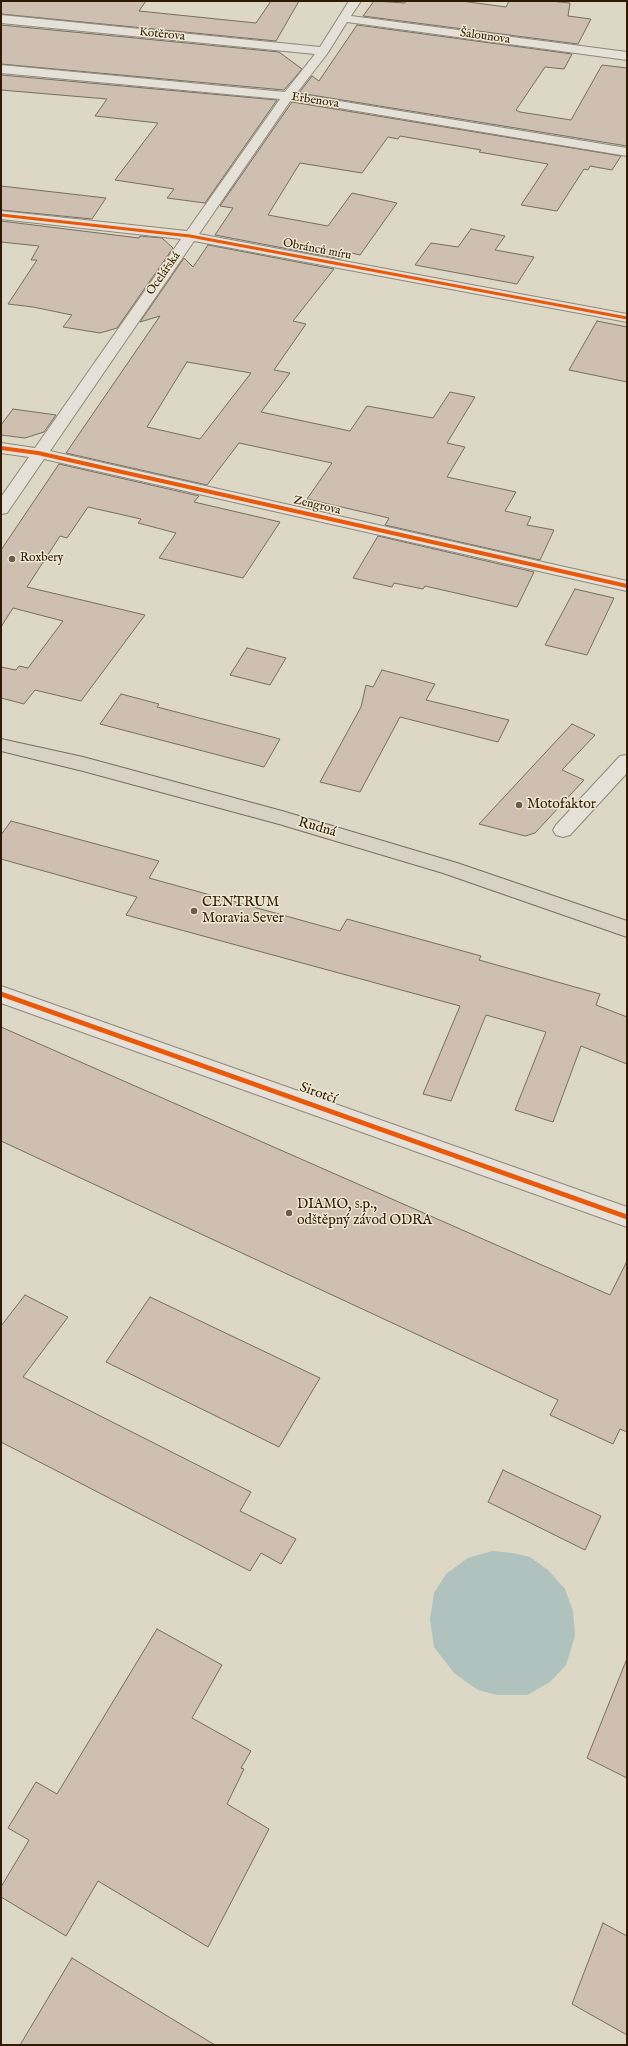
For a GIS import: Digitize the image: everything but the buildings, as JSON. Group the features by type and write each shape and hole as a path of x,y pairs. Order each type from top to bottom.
{"main road":[{"name":"Rudná","path":"1,745 83,764 290,820 450,868 627,929"}],"street":[{"name":"Ocelářská","path":"1,509 38,453 288,96 323,51 355,1"},
{"name":"Šalounova","path":"343,18 627,56"},
{"name":"Kotěrova","path":"1,19 323,51"},
{"name":"Erbenova","path":"1,68 288,96 627,152"},
{"name":"Obránců míru","path":"1,215 190,236 627,318"},
{"name":"Zengrova","path":"1,448 38,453 627,586"},
{"path":"563,830 627,761"},
{"name":"Sirotčí","path":"1,994 627,1217"}],"shaded area":[{"path":"492,1551 530,1557 548,1570 565,1589 573,1611 575,1636 566,1665 550,1682 527,1695 497,1695 478,1690 454,1673 434,1647 430,1619 434,1593 446,1574 468,1558"}],"cycle path":[{"path":"1,215 190,236 627,318"},
{"path":"1,448 38,453 627,586"},
{"path":"1,994 627,1217"}],"place":[{"name":"Roxbery","path":"12,559"},
{"name":"Motofaktor","path":"519,805"},
{"name":"CENTRUM Moravia Sever","path":"194,911"},
{"name":"DIAMO, s.p., odštěpný závod ODRA","path":"289,1213"}]}
